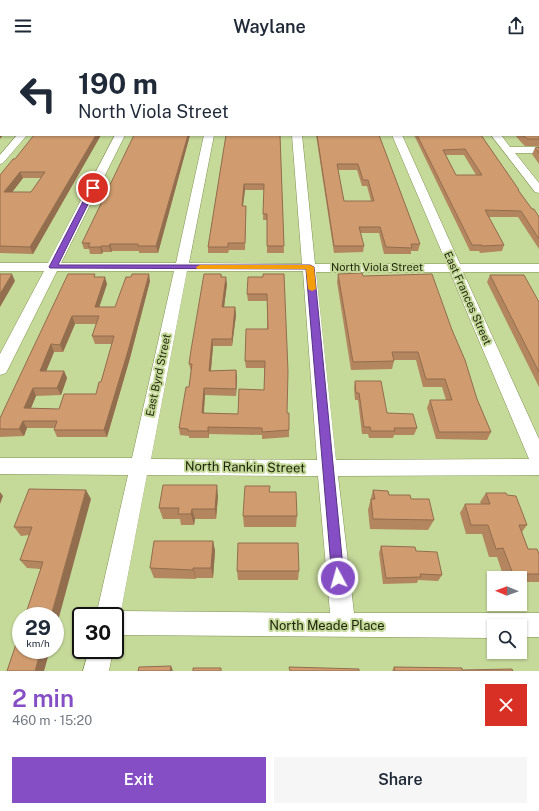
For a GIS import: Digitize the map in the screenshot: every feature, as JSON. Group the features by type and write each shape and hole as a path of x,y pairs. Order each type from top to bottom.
{"street":[{"path":"55,52 93,52"},
{"path":"0,161 21,136"},
{"path":"0,369 119,136"},
{"name":"East Byrd Street","path":"110,607 209,136"},
{"path":"298,136 327,468 343,625"},
{"name":"East Frances Street","path":"398,136 539,460"},
{"path":"497,136 539,190"},
{"path":"0,144 14,144"},
{"path":"508,150 539,150"},
{"name":"North Viola Street","path":"0,267 539,268"},
{"name":"North Rankin Street","path":"0,466 327,468 539,467"},
{"name":"North Meade Place","path":"124,623 539,625"},
{"path":"96,671 99,659"}],"building":[{"path":"33,136 95,136 30,247 0,246 0,175 13,159 15,159","holes":["20,172 45,172 31,192 4,192"]},
{"path":"134,136 188,136 156,246 138,246 138,244 110,244 109,246 88,247 90,243 82,243"},
{"path":"226,136 280,136 284,246 267,246 267,214 263,214 264,184 244,184 242,206 246,206 245,243 228,243 228,247 208,247"},
{"path":"317,136 379,136 420,244 411,244 412,248 386,247 380,227 359,227 364,246 334,246","holes":["337,164 358,164 363,180 368,180 374,201 344,201"]},
{"path":"418,136 482,136 518,190 539,217 539,239 521,211 485,210 504,245 472,245","holes":["465,149 482,175 456,175 443,150"]},
{"path":"524,136 539,136 539,139 527,139"},
{"path":"539,147 539,153 535,148"},
{"path":"362,273 363,276 432,274 452,330 465,360 477,399 491,432 439,432 430,400 452,400 445,379 426,379 418,352 392,352 394,361 353,362 338,274"},
{"path":"0,274 12,274 0,294"},
{"path":"68,274 95,274 94,277 105,277 95,307 115,307 126,277 131,277 132,274 149,274 104,430 54,430 57,421 23,421 19,429 0,429 0,418","holes":["72,316 99,316 92,336 114,336 101,382 99,382 96,394 64,394 59,409 24,408 33,388 57,388 64,371 40,371 51,344 60,345"]},
{"path":"204,274 221,274 221,277 226,277 222,307 235,307 232,339 212,339 209,371 236,370 236,389 204,388 202,413 238,414 239,389 264,390 265,361 245,361 246,329 268,329 267,294 247,294 248,277 263,277 263,274 284,274 288,371 287,413 289,413 289,430 262,432 262,428 208,427 208,431 188,431 188,429 179,428 186,387 189,387 192,364 189,364"},
{"path":"490,275 524,275 539,302 539,372"},
{"path":"355,381 381,381 387,413 413,414 417,428 394,428 395,431 371,431 370,427 364,427 359,393 356,393"},
{"path":"163,485 217,485 215,509 192,509 191,514 178,514 179,508 159,508"},
{"path":"245,486 270,486 269,492 296,492 297,516 243,516"},
{"path":"29,489 86,490 54,607 28,607 43,562 20,560 32,527 14,527"},
{"path":"373,490 388,491 389,495 410,495 411,499 429,499 434,520 373,519 371,499 375,499"},
{"path":"486,493 506,493 507,495 516,496 527,525 519,525 528,549 537,549 539,554 539,574 527,574 527,571 512,571 503,548 496,549 488,525 471,525 465,504 490,504"},
{"path":"154,541 213,541 211,568 193,568 193,570 150,568"},
{"path":"238,543 298,543 299,571 237,571"},
{"path":"381,546 415,547 416,551 437,552 442,575 420,574 421,577 386,578"},
{"path":"12,656 12,659 38,659 35,671 7,671"},
{"path":"171,666 170,671 138,671 139,667"},
{"path":"289,667 359,669 359,671 290,671"},
{"path":"394,667 462,668 462,670 512,669 513,671 395,671"},
{"path":"193,668 221,668 221,671 193,671"}],"slow traffic":[{"path":"200,267 310,267 312,289"}],"route":[{"path":"93,188 53,267 310,267 338,578"}]}
